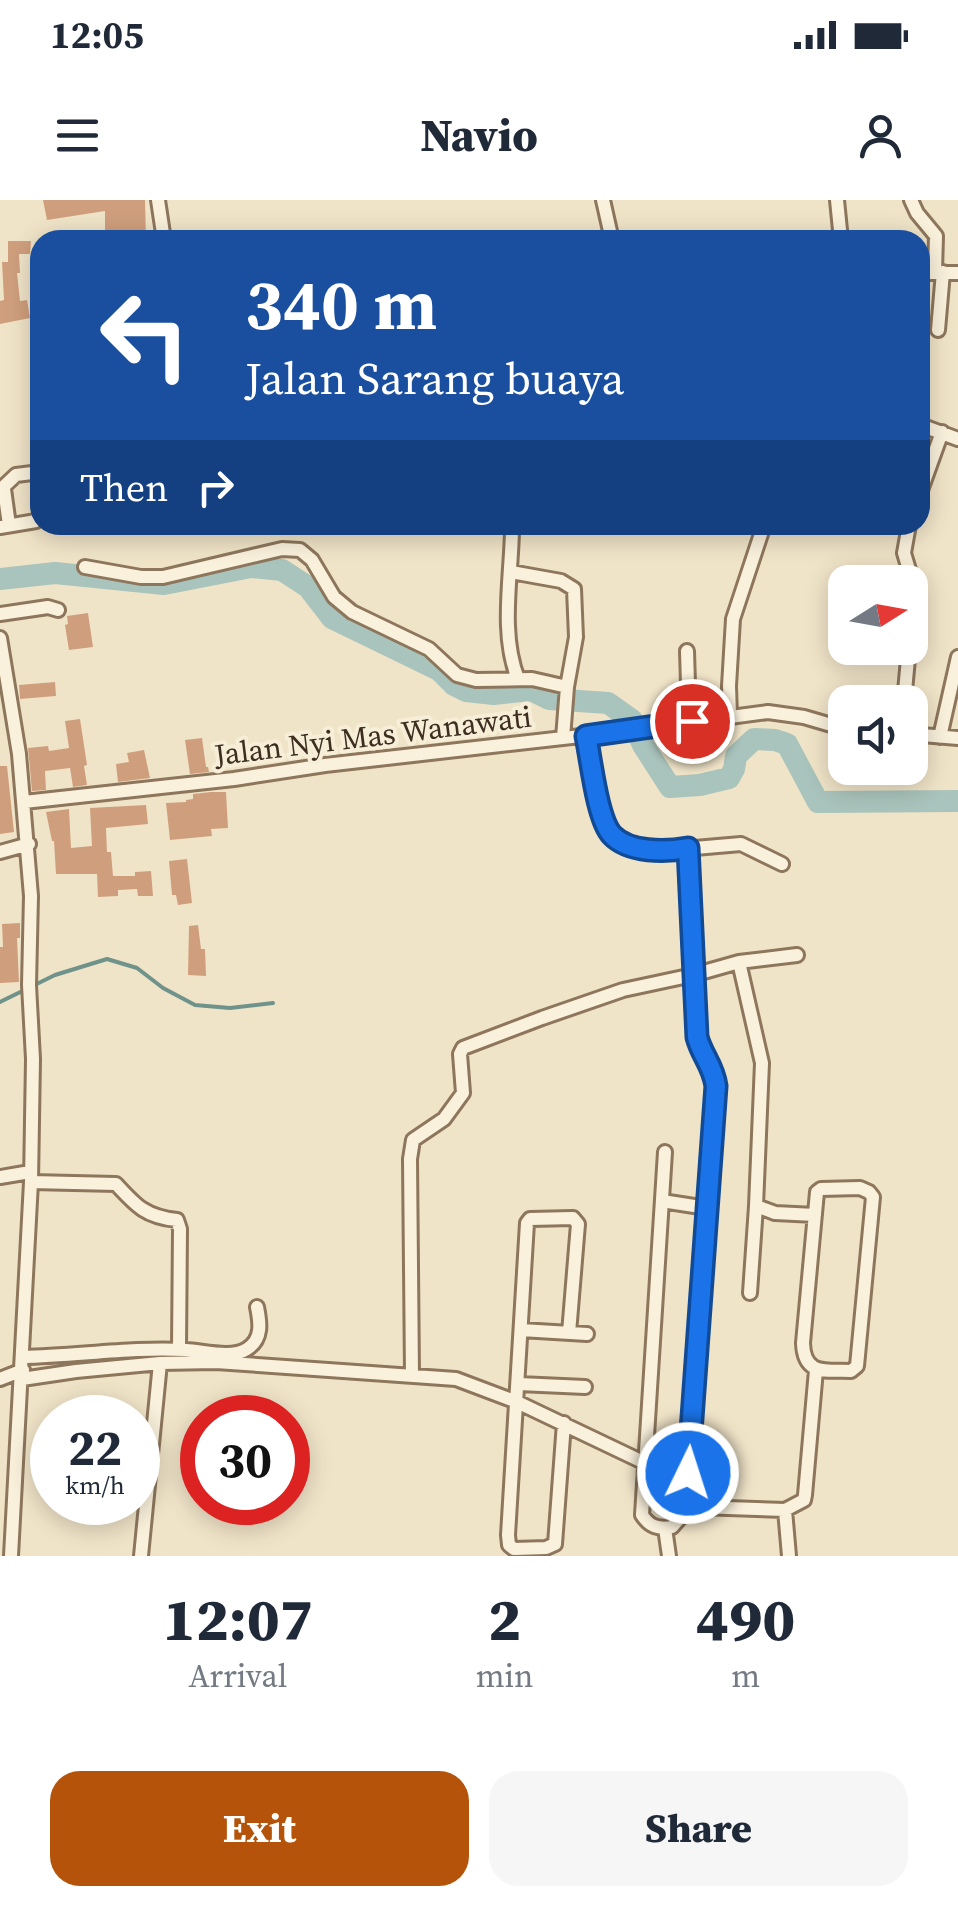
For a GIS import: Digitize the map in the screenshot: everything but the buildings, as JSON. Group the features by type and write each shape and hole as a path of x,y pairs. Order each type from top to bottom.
{"street":[{"path":"158,200 162,230"},
{"path":"603,200 610,230"},
{"path":"837,200 840,230"},
{"path":"911,200 936,236 932,272 938,330"},
{"path":"932,272 958,273"},
{"path":"930,428 958,438"},
{"path":"930,465 942,432"},
{"path":"30,473 20,474 2,489 4,526 30,522"},
{"path":"512,535 508,640 518,679"},
{"path":"730,716 733,619 761,535"},
{"path":"907,535 904,553 908,565"},
{"path":"85,567 141,577 163,576 282,549 300,550 312,560 334,597 352,612 429,649 457,676 543,681 567,690"},
{"path":"512,572 561,581 574,589 576,637 562,738"},
{"path":"0,614 48,607 58,610"},
{"path":"0,638 17,738 31,896 30,1177 12,1556"},
{"path":"687,650 692,721"},
{"path":"940,737 958,657"},
{"name":"Jalan Nyi Mas Wanawati","path":"24,802 730,716 781,713 828,724"},
{"path":"586,736 597,794 610,833 616,839 640,848 674,850 741,844 782,864"},
{"path":"928,736 958,738"},
{"path":"0,852 28,844"},
{"path":"674,850 693,975 697,1037 714,1071 716,1086 686,1510"},
{"path":"412,1375 410,1159 413,1140 444,1119 463,1093 463,1048 623,990 739,962 797,954"},
{"path":"739,962 762,1063 750,1294"},
{"path":"665,1152 642,1515 648,1524 656,1528 672,1526 686,1510 699,1507 786,1510 804,1500 816,1370"},
{"path":"0,1177 116,1184 142,1211 178,1220 179,1350"},
{"path":"821,1188 860,1188 873,1197 857,1366 852,1371 816,1370 806,1360 802,1343 817,1192 821,1188"},
{"path":"662,1201 708,1208"},
{"path":"756,1206 776,1213 815,1216"},
{"path":"564,1423 555,1544 514,1550 508,1535 527,1223 533,1218 574,1218 578,1224 569,1334"},
{"path":"0,1378 22,1369 179,1350 244,1352 255,1342 260,1326 257,1307"},
{"path":"521,1330 587,1334"},
{"path":"22,1369 76,1371 216,1362 456,1379 517,1402 645,1463"},
{"path":"142,1556 160,1363"},
{"path":"519,1384 586,1387"},
{"path":"786,1510 789,1556"},
{"path":"665,1528 669,1556"}],"waterway":[{"path":"0,579 55,573 164,584 251,567 282,570 308,587 332,618 439,670 466,691 494,694 531,690 549,699 608,703 632,720 670,787 729,778 736,756 754,739 775,740 787,744 818,802 958,801"},
{"path":"0,1002 55,975 107,959 137,968 195,1005 230,1008 273,1003"}],"route":[{"path":"688,1473 716,1086 714,1071 697,1037 688,848 660,852 616,839 610,833 597,794 586,736 692,721"}]}
